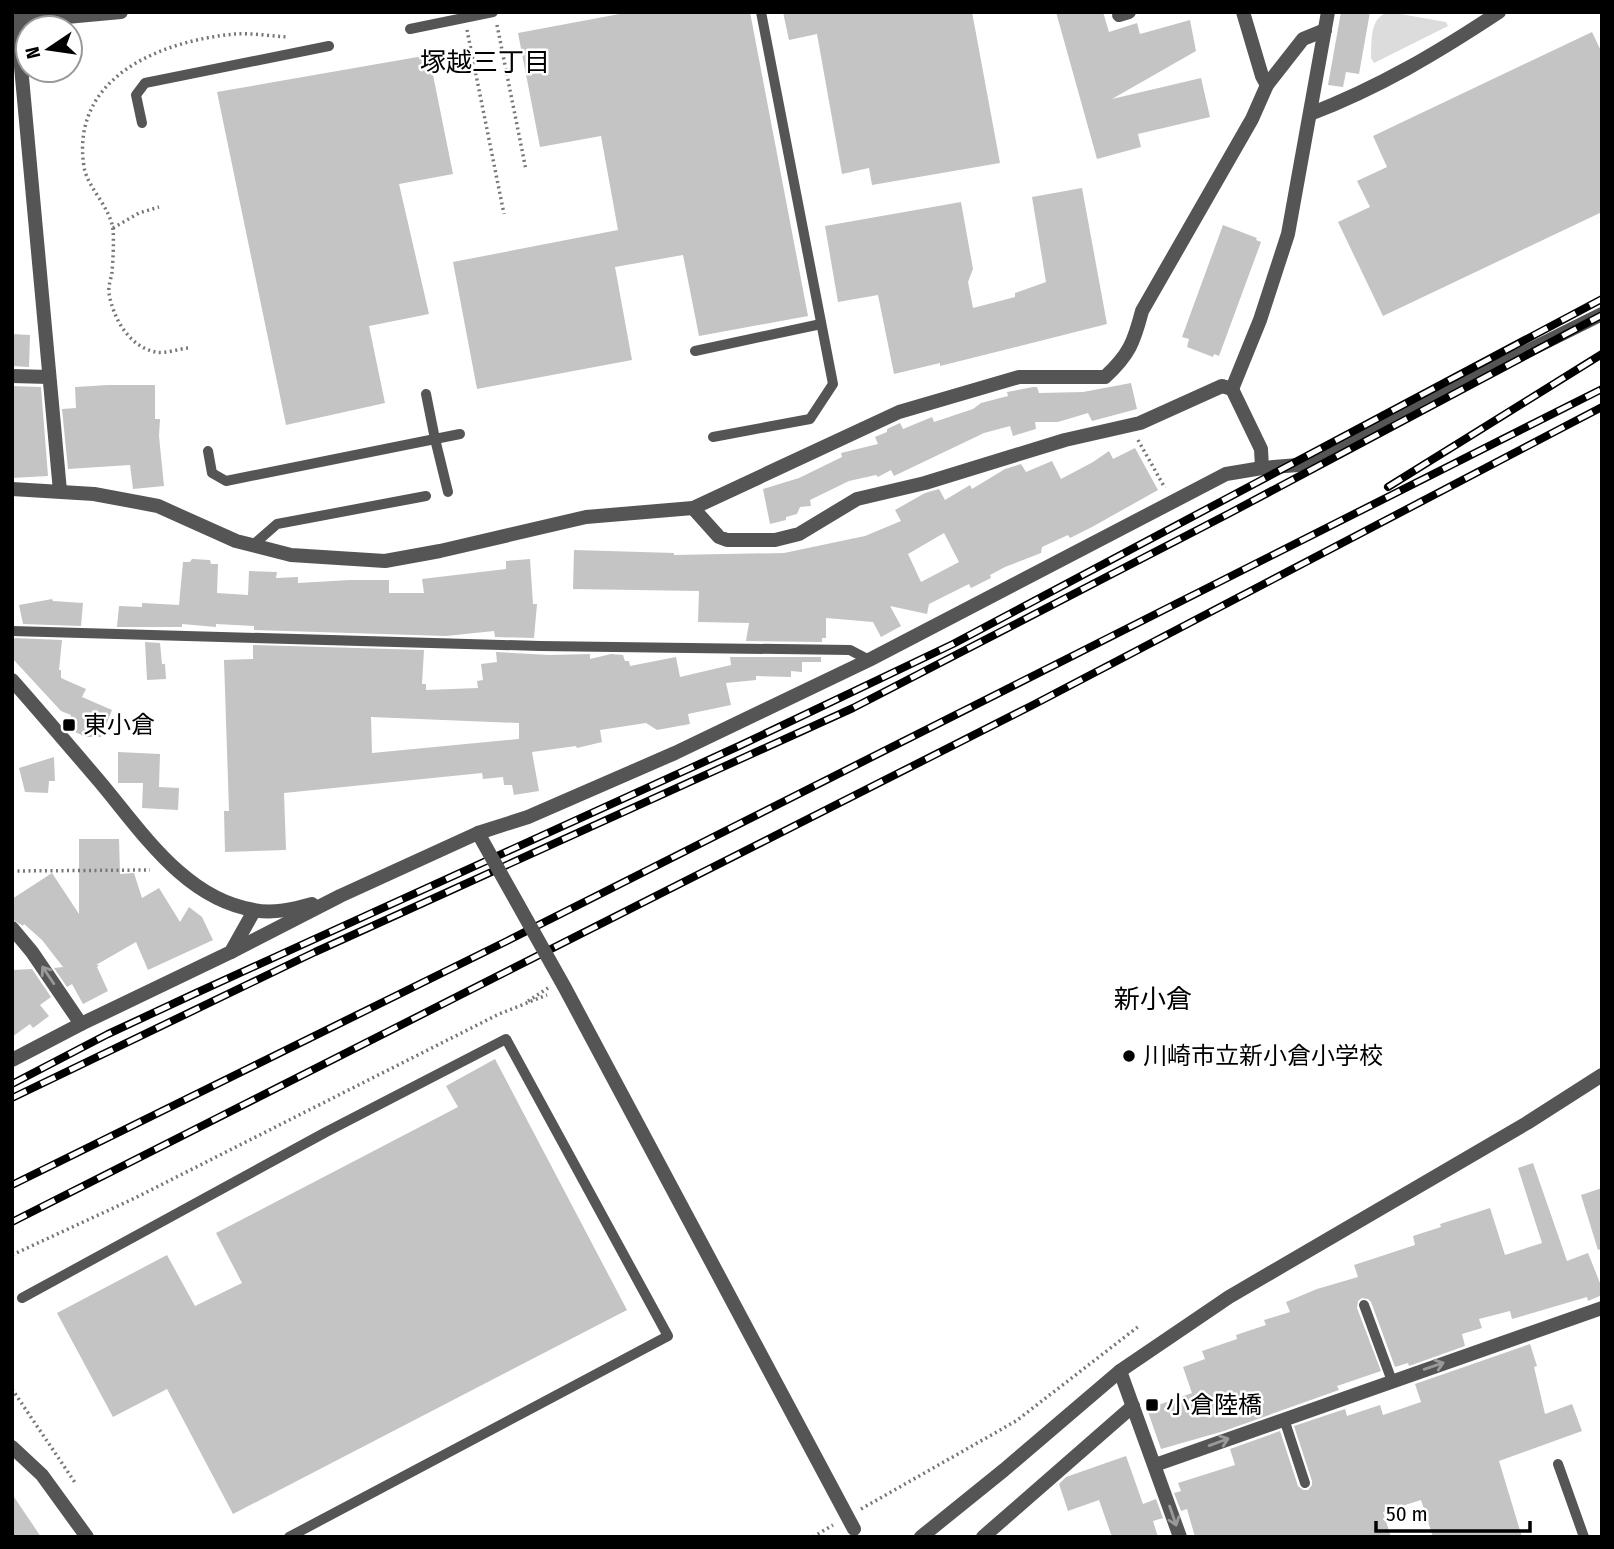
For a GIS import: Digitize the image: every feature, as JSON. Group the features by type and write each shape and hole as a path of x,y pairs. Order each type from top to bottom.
{"street":[{"path":"84,14 121,12"},
{"path":"1243,12 1267,85"},
{"path":"1231,389 1260,320 1288,234 1328,12"},
{"path":"1310,114 1398,76 1499,12"},
{"path":"12,488 94,494 158,506 236,541 291,555 385,561 586,517 693,508 899,412 1019,377 1105,377 1123,361 1134,342 1142,310 1252,119 1267,85 1303,39 1325,30"},
{"path":"21,84 60,491"},
{"path":"12,1060 340,896 478,833 528,817 675,753 869,660 1226,474 1297,465 1310,460 1602,314"},
{"path":"12,376 49,377"},
{"path":"693,508 719,537 727,540 775,540 799,534 857,499 925,482 1065,440 1140,423 1222,386 1231,389 1261,449 1262,468"},
{"path":"12,680 172,865 200,888 215,897 254,911 290,910 340,896"},
{"path":"478,833 565,988 856,1533"},
{"path":"231,952 254,911"},
{"path":"12,928 32,952 81,1024"},
{"path":"920,1537 1120,1371 1229,1297 1527,1123 1602,1075"},
{"path":"1155,1465 1602,1308"},
{"path":"1120,1371 1180,1537"},
{"path":"983,1537 1133,1406"},
{"path":"12,1447 42,1475 88,1537"}],"lane":[{"path":"410,29 493,12"},
{"path":"713,437 810,419 833,384 761,12"},
{"path":"142,123 136,95 145,83 329,46"},
{"path":"695,351 821,324"},
{"path":"426,394 448,492"},
{"path":"208,451 212,472 226,481 460,434"},
{"path":"253,545 277,524 426,496"},
{"path":"12,631 540,646 850,650 869,660"},
{"path":"22,1298 326,1132 506,1039 668,1336 289,1537"},
{"path":"1364,1305 1392,1381"},
{"path":"1284,1419 1305,1483"},
{"path":"1558,1464 1584,1537"}],"path":[{"path":"464,18 504,214"},
{"path":"497,25 526,170"},
{"path":"188,348 156,352 135,343 118,323 109,292 113,228 84,170 83,144 89,111 108,82 129,65 162,51 236,34 295,38 300,41 304,51"},
{"path":"113,228 139,213 159,208"},
{"path":"1136,437 1172,502"},
{"path":"12,870 154,870"},
{"path":"12,1255 135,1198 499,1014 547,995"},
{"path":"860,1509 1016,1421 1139,1326"},
{"path":"12,1389 76,1484"},
{"path":"813,1537 836,1523"}],"shaded area":[{"path":"1389,12 1446,22 1448,26 1374,63 1371,58 1373,30 1378,19"}],"building":[{"path":"630,12 750,12 808,316 699,336 683,255 615,267 632,360 477,389 453,262 618,230 601,136 540,147 518,33"},
{"path":"783,12 972,12 1000,163 872,185 869,168 842,174 817,34 789,40"},
{"path":"1056,12 1103,12 1109,32 1137,23 1140,34 1190,20 1196,51 1112,99 1201,78 1210,117 1138,134 1141,147 1097,159"},
{"path":"1341,12 1370,12 1359,74 1346,72 1343,87 1328,85"},
{"path":"1592,32 1602,53 1602,212 1383,316 1338,222 1370,207 1357,181 1387,167 1373,136"},
{"path":"429,55 453,174 399,184 429,314 369,326 385,403 286,425 217,92"},
{"path":"1082,188 1107,324 940,366 940,363 894,374 878,295 838,302 825,226 961,202 973,269 968,282 973,308 1015,297 1015,293 1046,282 1032,197"},
{"path":"1223,225 1261,242 1219,356 1214,354 1213,357 1187,347 1189,339 1182,337"},
{"path":"12,334 30,335 29,367 12,366"},
{"path":"1131,383 1137,409 1092,421 1088,413 1058,422 1035,422 1036,429 1013,436 1010,426 984,433 894,476 891,470 878,477 876,475 849,481 810,500 811,506 800,507 797,514 786,517 786,520 770,524 763,489 799,478 842,457 841,453 878,444 875,437 900,423 903,429 932,417 934,422 973,409 981,403 1008,396 1007,392 1033,387 1037,387 1039,393 1083,392"},
{"path":"155,385 155,419 160,419 164,486 133,489 130,465 68,469 62,409 76,408 75,387"},
{"path":"12,386 41,387 48,476 12,478"},
{"path":"1135,448 1158,490 1070,538 1068,535 1042,547 1041,553 1005,567 971,588 969,584 929,604 927,614 890,606 901,626 881,637 873,622 826,618 826,638 822,638 822,642 746,641 749,623 698,622 699,591 573,589 574,550 674,555 784,553 865,536 901,521 895,510 925,493 939,489 945,500 970,485 972,489 1005,469 1021,464 1026,472 1052,461 1061,479 1109,451 1113,459","holes":["944,533 959,562 921,582 908,554"]},
{"path":"192,559 210,560 211,564 218,564 217,593 248,595 249,571 277,572 276,578 298,577 298,583 389,580 389,593 424,593 422,579 506,569 506,561 530,559 533,604 537,604 534,638 495,637 494,631 446,636 254,630 254,626 216,624 216,627 182,624 182,627 117,627 119,606 142,607 142,603 179,605 183,562 190,562"},
{"path":"52,599 83,603 81,626 23,624 19,605"},
{"path":"12,638 62,640 59,670 61,678 86,689 82,697 112,710 101,737 86,737 75,732 76,727 69,726 71,715 61,711 12,658"},
{"path":"145,642 160,643 166,679 147,680"},
{"path":"253,645 424,650 422,684 426,684 426,690 478,688 477,681 483,680 481,664 497,662 496,652 590,654 590,659 611,654 623,655 630,666 676,657 680,677 731,665 730,657 821,657 821,662 802,662 802,672 791,671 791,677 756,676 756,680 726,683 731,705 688,714 690,724 657,730 646,723 600,730 602,742 577,748 532,752 539,791 514,795 512,785 504,785 503,777 483,779 482,773 284,793 286,850 225,852 224,811 229,811 224,660 253,659","holes":["371,717 519,723 519,739 372,753"]},
{"path":"118,752 160,754 159,787 179,788 178,810 142,808 143,783 118,783"},
{"path":"54,757 55,781 49,781 48,793 25,792 19,768"},
{"path":"79,839 119,839 120,874 134,873 142,898 159,888 180,922 189,907 202,917 213,940 148,970 136,942 96,965 99,965 97,967 108,991 83,1004 72,984 67,987 54,968 63,967 42,940 24,924 23,926 12,919 12,899 52,873 79,914"},
{"path":"32,969 51,997 40,1005 49,1016 33,1028 30,1024 12,1037 12,970"},
{"path":"495,1059 627,1310 233,1514 167,1389 113,1417 57,1313 167,1255 195,1306 242,1283 216,1233 458,1107 446,1086"},
{"path":"1533,1163 1567,1261 1588,1253 1602,1288 1602,1295 1588,1301 1587,1297 1512,1319 1510,1311 1479,1319 1482,1328 1462,1334 1465,1346 1409,1366 1408,1363 1395,1367 1371,1302 1362,1298 1358,1301 1357,1308 1381,1371 1337,1386 1339,1390 1224,1431 1161,1449 1147,1409 1192,1393 1183,1367 1205,1359 1202,1351 1266,1325 1264,1320 1290,1312 1286,1302 1317,1289 1358,1277 1354,1265 1415,1245 1413,1236 1490,1208 1505,1255 1542,1243 1518,1168"},
{"path":"1602,1188 1602,1249 1598,1250 1581,1195"},
{"path":"1530,1344 1537,1366 1534,1367 1545,1414 1572,1404 1582,1431 1499,1461 1522,1537 1433,1537 1421,1500 1383,1512 1391,1537 1195,1537 1187,1509 1181,1511 1174,1493 1181,1491 1178,1483 1235,1465 1230,1449 1280,1431 1298,1486 1308,1490 1312,1481 1294,1426 1345,1409 1347,1416 1380,1405 1383,1415 1421,1402 1415,1384"},
{"path":"1126,1456 1143,1504 1156,1499 1163,1518 1153,1521 1158,1537 1112,1537 1099,1500 1068,1511 1059,1484 1066,1477"},
{"path":"12,1494 41,1537 12,1537"}],"railway":[{"path":"12,1084 108,1034 739,746 953,644 1602,299"},
{"path":"12,1098 315,952 853,708 1230,513 1602,315"},
{"path":"1388,487 1602,354"},
{"path":"12,1185 507,941 1602,389"},
{"path":"12,1222 1031,706 1602,407"}],"place":[{"name":"東小倉","path":"69,725"},
{"name":"川崎市立新小倉小学校","path":"1129,1056"},
{"name":"小倉陸橋","path":"1152,1405"}],"district":[{"name":"塚越三丁目","path":"485,62"},
{"name":"新小倉","path":"1153,999"}]}
